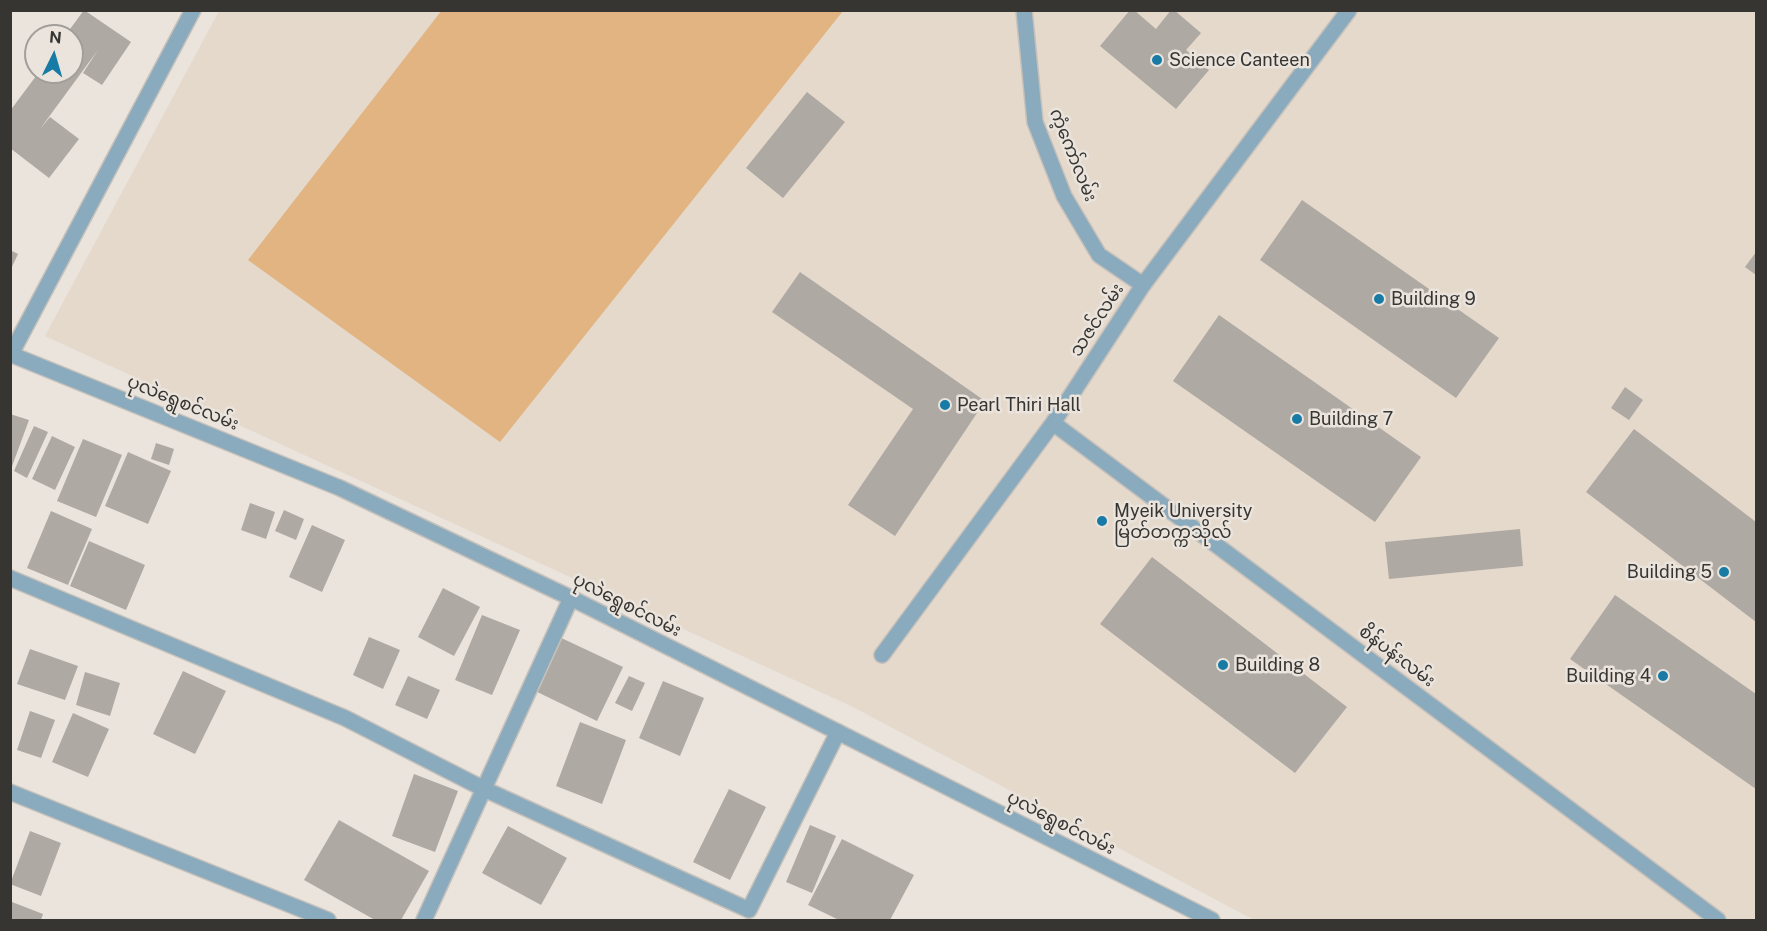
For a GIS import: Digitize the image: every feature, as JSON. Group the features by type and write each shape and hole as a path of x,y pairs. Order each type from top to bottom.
{"street":[{"path":"10,354 193,10"},
{"name":"ကံ့ကော်လမ်း","path":"1024,10 1035,122 1064,196 1099,255 1143,285"},
{"name":"သဇင်လမ်း","path":"882,655 1053,423 1143,285 1349,10"},
{"name":"ပုလဲရွေစင်လမ်း","path":"10,354 340,488 571,598 1212,921"},
{"name":"စိန်ပန်းလမ်း","path":"1053,423 1718,921"},
{"path":"10,578 345,718 484,789 749,910 838,732"},
{"path":"424,921 571,598"},
{"path":"10,792 328,921"}],"shaded area":[{"path":"442,10 843,11 500,442 248,260"},
{"name":"Myeik University မြိတ်တက္ကသိုလ်","path":"219,11 1756,11 1756,920 1254,920 851,706 45,336"}],"building":[{"path":"84,10 131,42 102,85 84,74 98,50 84,69 84,24 74,24"},
{"name":"Science Canteen","path":"1130,10 1134,10 1156,29 1171,10 1174,10 1201,33 1186,50 1209,70 1176,109 1100,46"},
{"path":"30,84 73,84 40,129 50,117 79,139 49,178 10,148 10,111"},
{"path":"807,92 845,122 783,198 746,168"},
{"name":"Building 9","path":"1302,200 1499,338 1456,398 1260,260"},
{"path":"10,250 18,254 10,271"},
{"path":"1756,252 1756,275 1745,267"},
{"name":"Pearl Thiri Hall","path":"800,272 985,401 895,536 848,505 913,409 772,312"},
{"name":"Building 7","path":"1219,315 1421,457 1375,522 1173,381"},
{"path":"1625,387 1643,400 1629,420 1611,408"},
{"path":"10,414 29,420 11,469 10,469"},
{"path":"34,426 48,432 27,478 14,471"},
{"name":"Building 5","path":"1634,429 1756,522 1756,622 1586,492"},
{"path":"52,436 75,447 55,490 32,479"},
{"path":"83,439 122,455 96,517 57,501"},
{"path":"156,443 174,449 169,465 151,459"},
{"path":"128,452 171,471 148,524 105,506"},
{"path":"250,503 275,512 266,539 241,530"},
{"path":"284,510 304,519 296,540 275,531"},
{"path":"51,511 92,529 68,585 27,568"},
{"path":"312,525 345,540 322,592 289,577"},
{"path":"1520,529 1523,566 1389,579 1385,542"},
{"path":"89,541 145,565 126,610 70,586"},
{"name":"Building 8","path":"1152,557 1347,707 1295,773 1100,624"},
{"path":"443,588 480,607 454,656 418,637"},
{"name":"Building 4","path":"1615,595 1756,694 1756,789 1570,659"},
{"path":"482,615 520,630 492,695 455,680"},
{"path":"555,635 623,667 597,721 529,688"},
{"path":"369,637 400,650 383,689 353,675"},
{"path":"30,649 78,666 65,700 17,684"},
{"path":"183,671 226,691 195,754 153,734"},
{"path":"85,672 120,683 110,716 76,705"},
{"path":"408,676 440,690 427,719 395,705"},
{"path":"629,676 645,683 632,711 615,703"},
{"path":"663,681 704,698 680,756 639,738"},
{"path":"30,711 55,720 41,758 17,750"},
{"path":"73,713 109,729 88,777 52,762"},
{"path":"580,722 626,740 602,804 556,786"},
{"path":"414,774 458,791 435,852 392,836"},
{"path":"729,789 766,807 730,880 693,862"},
{"path":"339,820 429,871 401,920 375,920 304,880"},
{"path":"810,825 836,836 812,893 786,882"},
{"path":"508,826 567,858 541,905 482,873"},
{"path":"30,831 61,843 41,896 10,884"},
{"path":"842,839 914,875 890,920 839,920 808,905"},
{"path":"12,902 43,914 41,920 10,920"}],"place":[{"name":"Science Canteen","path":"1157,60"},
{"name":"Building 9","path":"1379,299"},
{"name":"Pearl Thiri Hall","path":"945,405"},
{"name":"Building 7","path":"1297,419"},
{"name":"Myeik University မြိတ်တက္ကသိုလ်","path":"1102,521"},
{"name":"Building 5","path":"1724,572"},
{"name":"Building 8","path":"1223,665"},
{"name":"Building 4","path":"1663,676"}]}
